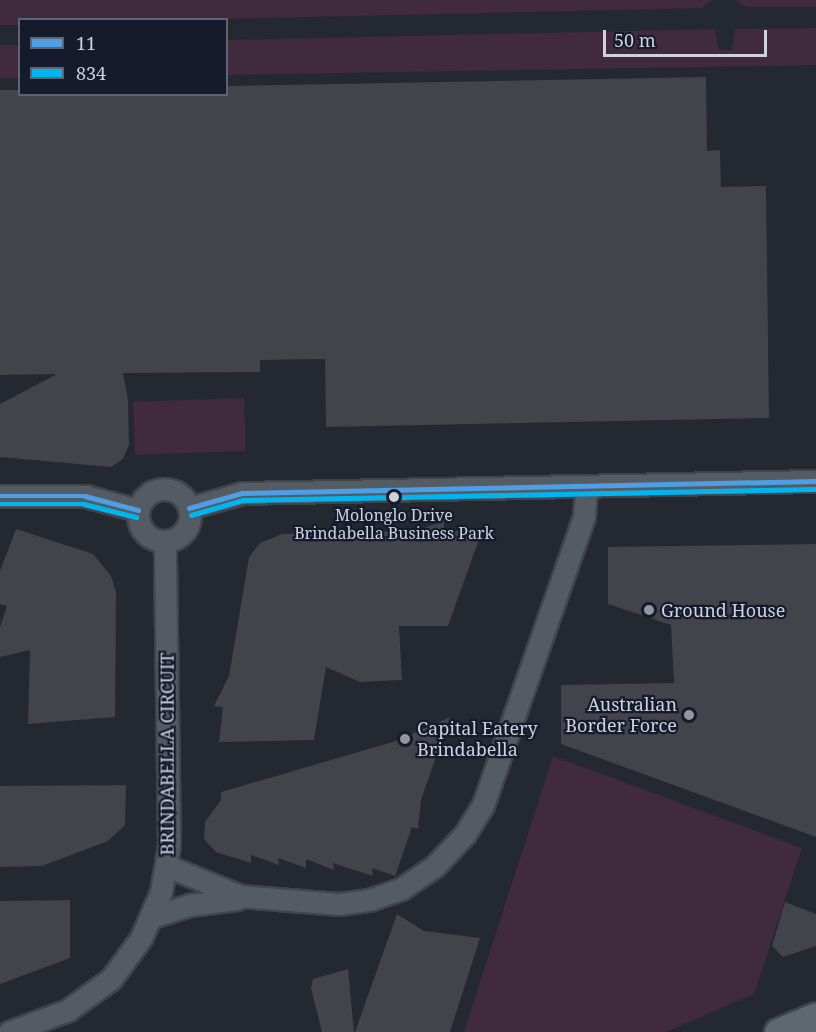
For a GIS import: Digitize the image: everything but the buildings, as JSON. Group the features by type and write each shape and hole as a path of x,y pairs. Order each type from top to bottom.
{"main road":[{"path":"778,1032 816,1016"}],"street":[{"path":"189,508 242,493 816,481"},
{"path":"152,917 207,902 252,898 339,904 382,896 418,880 465,834 483,805 584,517 586,486"},
{"path":"168,489 177,492 189,508 187,529 176,539 165,542 149,537 142,530 138,510 149,493 168,489"},
{"path":"0,496 85,496 138,510"},
{"name":"BRINDABELLA CIRCUIT","path":"9,1032 68,1010 111,979 152,917 167,866 165,542"},
{"path":"167,866 217,889 252,898"}],"shaded area":[{"path":"0,0 712,0 702,8 228,19 18,18 18,25 0,25"},
{"path":"735,0 816,0 816,7 747,7"},
{"path":"816,28 816,65 228,75 228,40 715,29 719,50 732,50 735,29"},
{"path":"0,45 18,45 18,78 0,78"},
{"path":"244,398 246,451 135,455 133,402"},
{"path":"553,756 802,848 754,994 666,1032 464,1032"}],"transit line":[{"name":"11","path":"189,508 242,493 816,481"},
{"name":"834","path":"191,515 243,500 816,489"},
{"name":"11","path":"0,496 85,496 138,510"},
{"name":"834","path":"0,504 84,504 136,517"}],"place":[{"name":"Molonglo Drive Brindabella Business Park","path":"394,497"},
{"name":"Ground House","path":"649,610"},
{"name":"Australian Border Force","path":"689,715"},
{"name":"Capital Eatery Brindabella","path":"405,739"}]}
